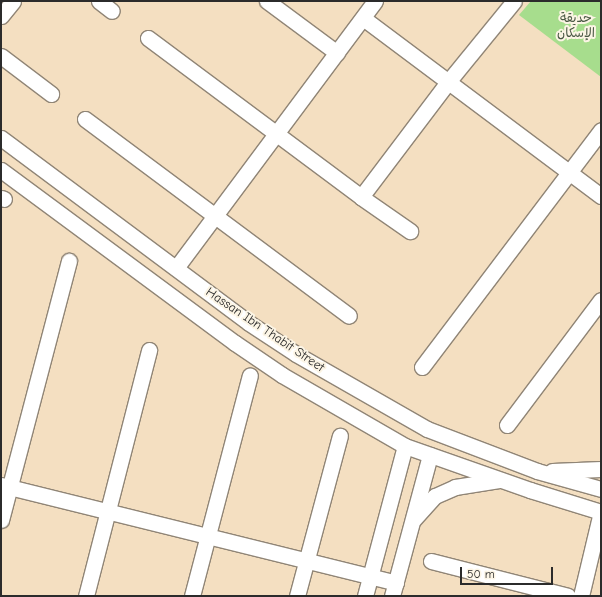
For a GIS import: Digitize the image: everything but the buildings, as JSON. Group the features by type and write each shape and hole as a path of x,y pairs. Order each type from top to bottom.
{"street":[{"path":"1,16 13,1"},
{"path":"99,1 112,11"},
{"path":"267,1 337,53"},
{"path":"176,268 375,1"},
{"path":"361,197 448,82 514,1"},
{"path":"362,18 601,196"},
{"path":"148,38 361,197 410,231"},
{"path":"1,56 51,94"},
{"path":"85,119 349,316"},
{"path":"422,367 601,130"},
{"name":"Hassan Ibn Thabit Street","path":"1,138 250,323 296,354 427,428 537,471 601,489"},
{"name":"Hassan Ibn Thabit Street","path":"1,170 241,347 282,375 404,446 501,480 601,512"},
{"path":"1,520 5,486 69,261"},
{"path":"507,425 601,300"},
{"path":"86,596 149,350"},
{"path":"192,596 250,375"},
{"path":"297,596 340,436"},
{"path":"365,596 404,446"},
{"path":"5,486 370,577 394,590 430,455"},
{"path":"537,471 601,469"},
{"path":"412,521 435,496 455,487 501,480"},
{"path":"580,596 601,512"},
{"path":"431,560 568,596"}],"green space":[{"name":"حديقة الإسكان","path":"531,1 601,1 601,77 519,15"}]}
